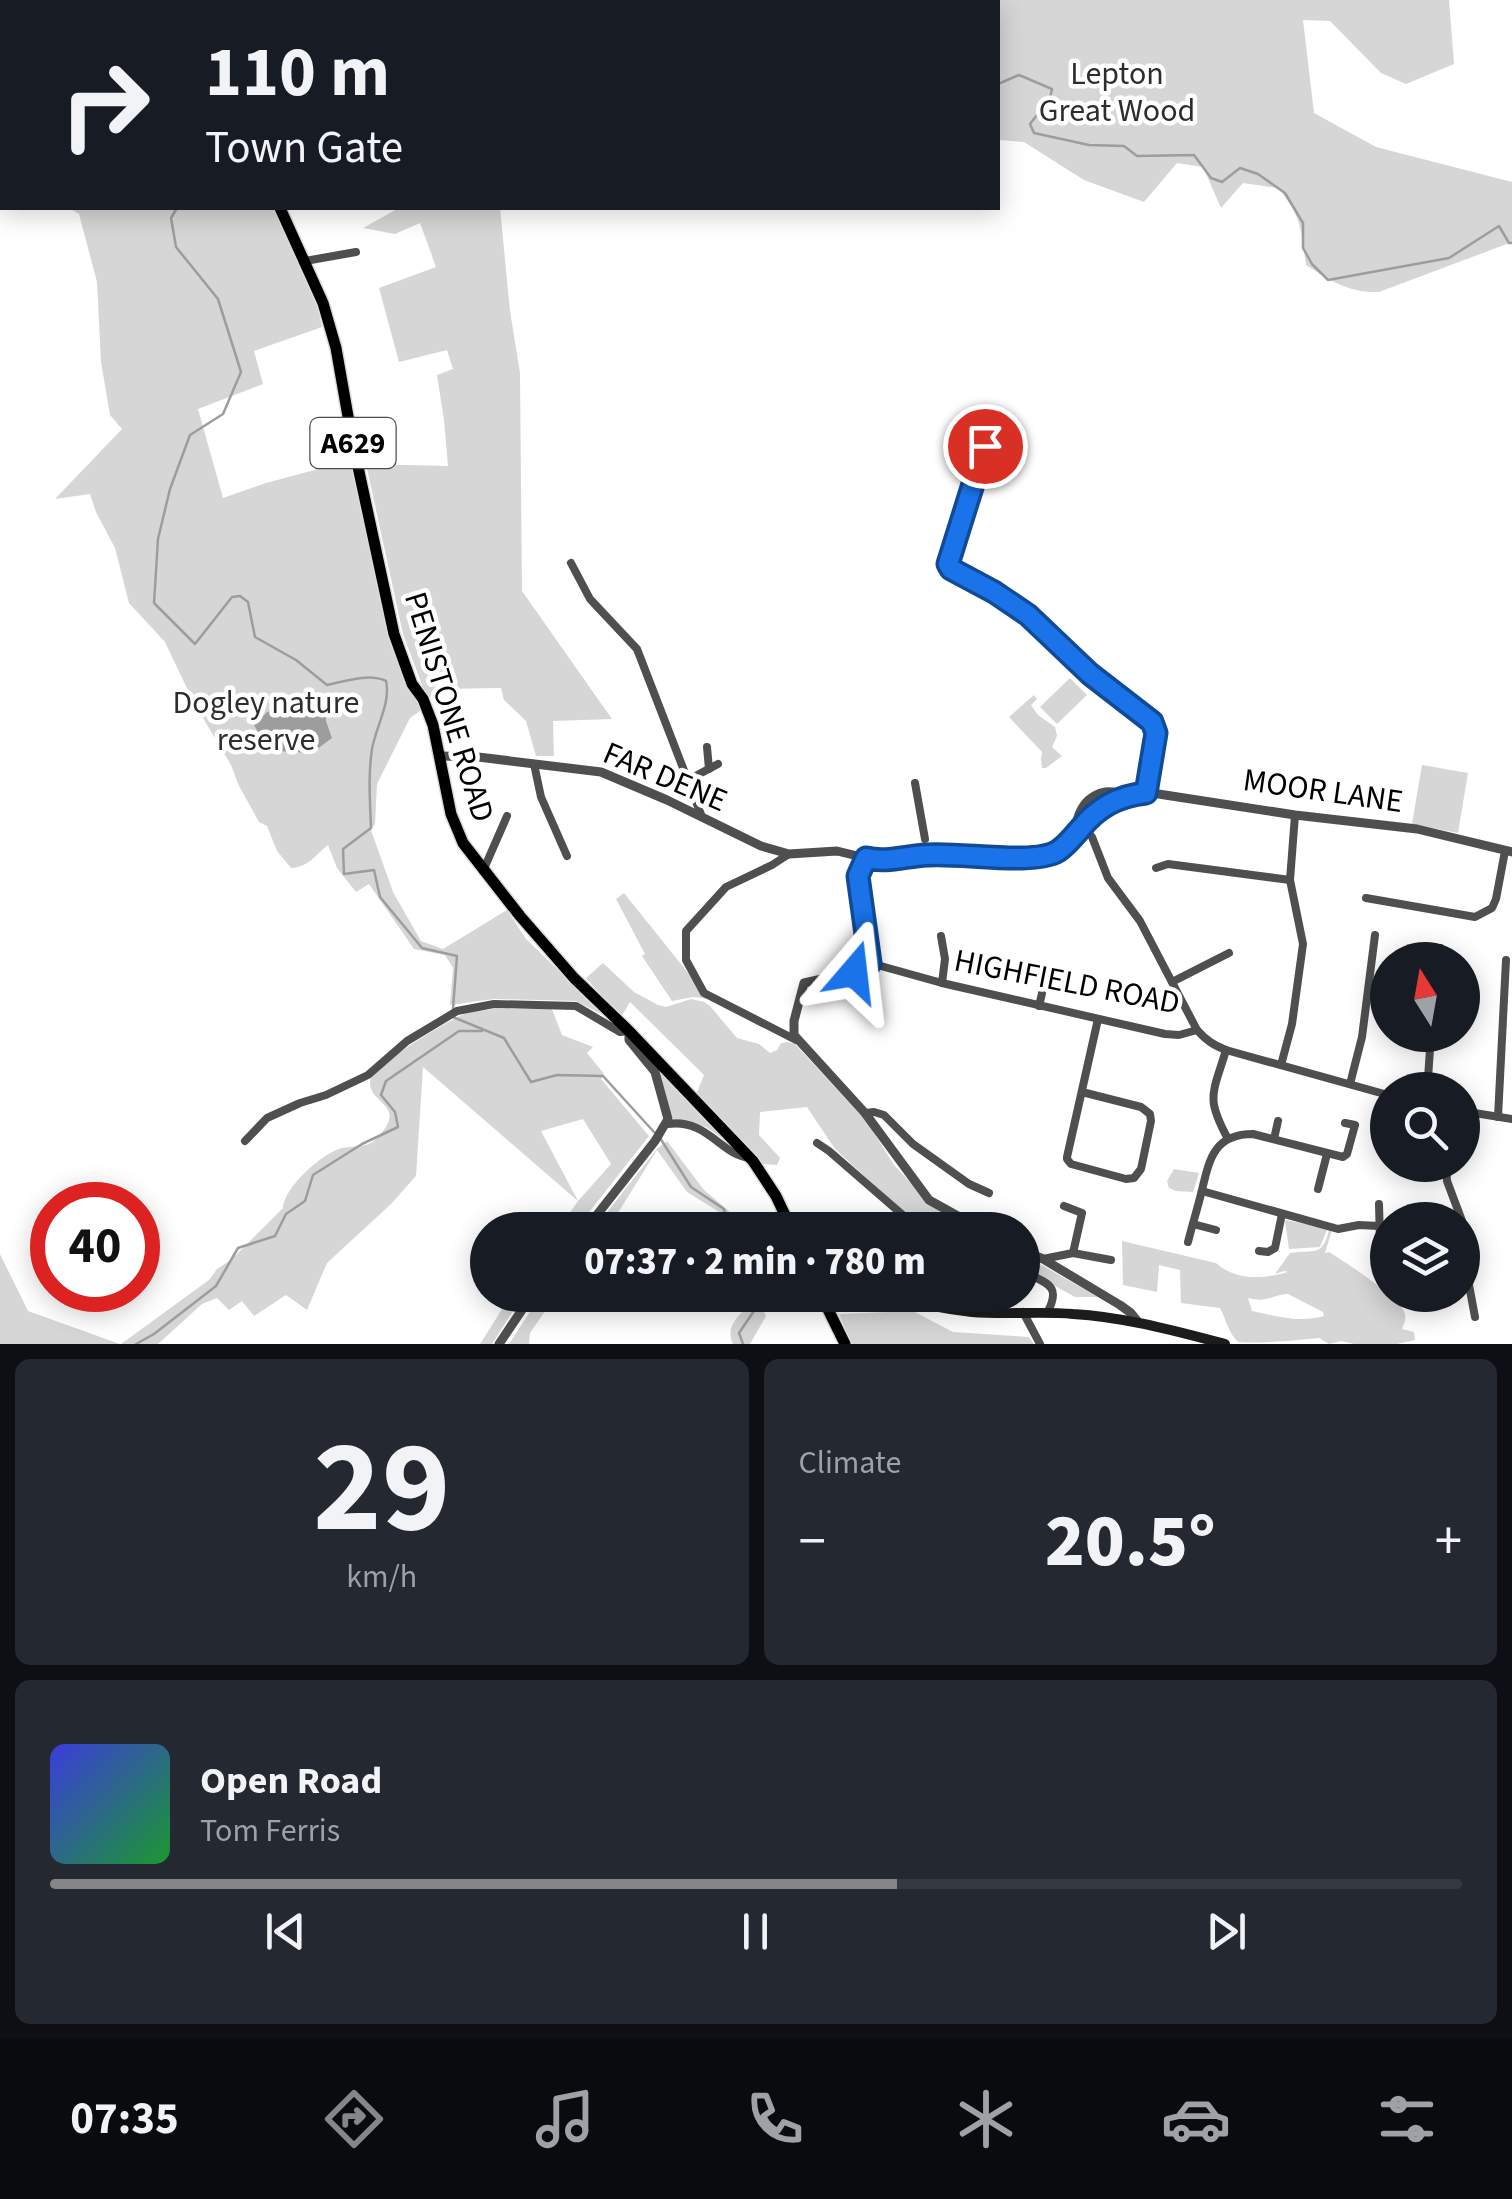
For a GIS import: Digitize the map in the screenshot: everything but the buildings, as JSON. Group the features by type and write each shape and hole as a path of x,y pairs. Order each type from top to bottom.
{"highway":[{"name":"PENISTONE ROAD","path":"281,210 323,303 336,348 394,634 433,726 451,814 462,843 574,978 750,1158 784,1212"},
{"path":"829,1312 845,1344"}],"main road":[{"path":"1023,1312 1100,1316 1225,1344"}],"street":[{"path":"305,262 356,252"},
{"path":"993,418 948,564 1028,615 1090,674 1152,722 1156,733 1146,793"},
{"path":"571,562 590,599 637,649 702,817"},
{"path":"688,780 713,766 707,747"},
{"name":"FAR DENE","path":"441,756 478,757 612,775 761,846 789,854 837,851 885,860 926,847"},
{"path":"534,764 541,797 566,856"},
{"path":"914,783 926,847"},
{"name":"MOOR LANE","path":"926,847 1042,857 1064,847 1101,808 1126,796 1146,793 1439,833 1508,851"},
{"path":"1281,1065 1292,1024 1303,944 1290,880 1295,815"},
{"name":"PENISTONE ROAD","path":"484,871 507,816"},
{"path":"1082,826 1092,838 1102,868 1140,921 1197,1030 1209,1043 1370,1090"},
{"path":"1366,898 1465,917 1484,914 1496,899 1508,851"},
{"path":"789,854 726,887 686,931 686,960 704,992 798,1041 864,1113 929,1200 951,1212"},
{"path":"798,1041 793,1026 804,983 854,972 870,963 858,876 866,858"},
{"path":"1156,868 1165,864 1290,880"},
{"path":"1350,1084 1362,1037 1375,935"},
{"path":"941,936 945,958 942,983"},
{"path":"1172,982 1228,953"},
{"path":"1498,1117 1506,960"},
{"name":"HIGHFIELD ROAD","path":"870,963 1172,1035 1197,1030"},
{"path":"1039,1006 1048,968"},
{"path":"244,1141 267,1118 368,1075 407,1041 457,1011 494,1004 576,1006 620,1032 628,1030 629,1040 655,1072 667,1112 665,1126 598,1212"},
{"path":"1082,1092 1145,1108 1150,1114 1141,1170 1134,1178 1071,1164 1067,1157 1098,1019"},
{"path":"1226,1050 1212,1098 1215,1115 1228,1139"},
{"path":"864,1113 884,1115 913,1144 988,1194"},
{"path":"1480,1114 1512,1119"},
{"path":"1274,1139 1278,1121"},
{"path":"665,1126 678,1123 707,1132 741,1157 750,1158"},
{"path":"1188,1242 1211,1156 1228,1139 1246,1134 1343,1157 1355,1125 1345,1123"},
{"path":"817,1144 899,1212"},
{"path":"1318,1189 1327,1154"},
{"path":"1202,1190 1338,1229 1370,1226"},
{"path":"1064,1206 1082,1213 1073,1254"},
{"path":"1260,1252 1275,1248 1282,1214"},
{"path":"1193,1224 1216,1230"},
{"path":"1043,1259 1073,1254 1111,1260"},
{"path":"1040,1258 1131,1313 1139,1323"},
{"path":"1040,1279 1054,1290 1054,1300 1046,1313"},
{"path":"500,1344 521,1312"},
{"path":"1023,1312 1040,1344"},
{"path":"1474,1312 1475,1317"}],"green space":[{"name":"Lepton Great Wood","path":"1000,0 1449,0 1454,64 1406,84 1381,73 1330,21 1303,20 1314,113 1376,147 1512,182 1512,242 1379,292 1358,290 1306,265 1299,224 1278,188 1243,183 1221,208 1203,167 1177,163 1144,202 1084,180 1024,142 1000,140"},
{"name":"Dogley nature reserve","path":"72,210 274,210 317,306 322,327 254,351 263,384 198,409 223,498 340,460 354,466 388,637 423,709 410,718 377,784 375,824 371,830 393,892 421,941 443,949 507,910 526,939 607,1017 576,1001 494,999 450,1005 453,968 445,955 414,949 369,884 356,892 337,868 328,845 307,863 291,868 277,851 267,826 259,822 194,703 165,642 129,603 115,548 90,494 55,499 122,429 110,415 101,362 97,282 79,214"},
{"path":"395,210 500,210 520,373 522,591 612,719 553,721 554,756 536,756 526,721 504,700 501,688 435,689 428,701 403,634 366,464 448,466 437,375 453,369 447,350 399,362 379,288 436,267 420,223 395,234 363,228"},
{"path":"1070,678 1087,695 1057,724 1040,707"},
{"path":"1034,695 1037,699 1031,705 1055,727 1057,736 1052,747 1062,756 1046,768 1042,768 1042,752 1009,717"},
{"path":"1422,765 1468,773 1458,833 1412,824"},
{"path":"624,893 709,999 672,1001 642,956 645,954 616,899"},
{"path":"603,963 634,992 658,1005 666,1007 691,999 704,1002 737,1038 759,1044 770,1053 781,1043 795,1044 868,1123 894,1165 910,1182 952,1212 903,1212 835,1149 807,1107 760,1112 759,1135 780,1158 777,1165 761,1164 696,1095 704,1075 630,1002 621,1017 586,978"},
{"path":"552,1009 562,1035 593,1047 587,1053 604,1074 601,1079 649,1136 589,1212 570,1212 578,1201 423,1067 416,1176 327,1263 307,1310 286,1295 254,1316 242,1301 229,1310 217,1298 202,1304 158,1344 121,1344 232,1259 283,1208 289,1191 313,1165 339,1149 375,1140 385,1128 389,1112 371,1090 374,1075 410,1045 469,1013","holes":["583,1119 611,1164 578,1201 541,1131"]},
{"path":"659,1070 729,1143 706,1127 672,1118"},
{"path":"667,1141 704,1190 730,1212 719,1212 687,1192 657,1150 619,1212 607,1212 657,1149"},
{"path":"1174,1169 1199,1173 1193,1192 1169,1188 1167,1181"},
{"path":"1286,1220 1327,1230 1320,1247 1289,1249"},
{"path":"1332,1230 1325,1253 1370,1280 1370,1312 1403,1312 1402,1329 1414,1332 1415,1340 1397,1344 1329,1344 1319,1338 1239,1342 1220,1308 1181,1303 1180,1270 1159,1265 1157,1292 1123,1285 1122,1241 1216,1263 1241,1276 1260,1277 1288,1272 1275,1274 1290,1253 1316,1250","holes":["1288,1294 1324,1316 1297,1319 1252,1311 1248,1298"]},
{"path":"0,1254 28,1311 120,1344 0,1344"},
{"path":"1040,1264 1098,1297 1075,1297 1040,1277"},
{"path":"500,1312 512,1312 492,1344 480,1344"},
{"path":"530,1312 544,1312 530,1333 529,1344 509,1344"},
{"path":"742,1312 764,1312 766,1316 750,1344 733,1344 732,1326"},
{"path":"915,1312 953,1332 1029,1337 1034,1344 852,1344 839,1314"}],"shaded area":[{"path":"325,696 326,721 332,738 309,755 270,752 254,725 267,712"}],"waterway":[{"path":"1000,83 1019,75 1052,89 1050,98 1030,124 1034,133 1089,145 1124,146 1137,156 1194,155 1211,178 1222,182 1240,168 1258,174 1285,193 1303,223 1303,248 1328,280 1449,258 1499,226 1512,243"},
{"path":"176,210 171,218 176,247 218,299 241,372 223,414 190,435 170,489 158,539 154,603 195,644 232,597 240,596 248,602 255,637 296,660 327,685 365,678 386,681 386,698 371,759 371,828 343,849 344,874 374,870 380,897 422,948 457,956 453,1009"},
{"path":"453,1017 504,1038 531,1082 557,1075 603,1076 654,1132"},
{"path":"136,1344 216,1286 238,1248 275,1236 286,1214 305,1201 313,1175 398,1127 395,1112 381,1095 386,1081 459,1031 482,1031"},
{"path":"660,1138 691,1187 725,1212"},
{"path":"743,1344 739,1333 753,1312"}],"route":[{"path":"854,972 870,963 858,876 866,858 885,860 927,854 1042,857 1064,847 1101,808 1126,796 1146,793 1156,733 1152,722 1090,674 1028,615 948,564 985,446"}]}
